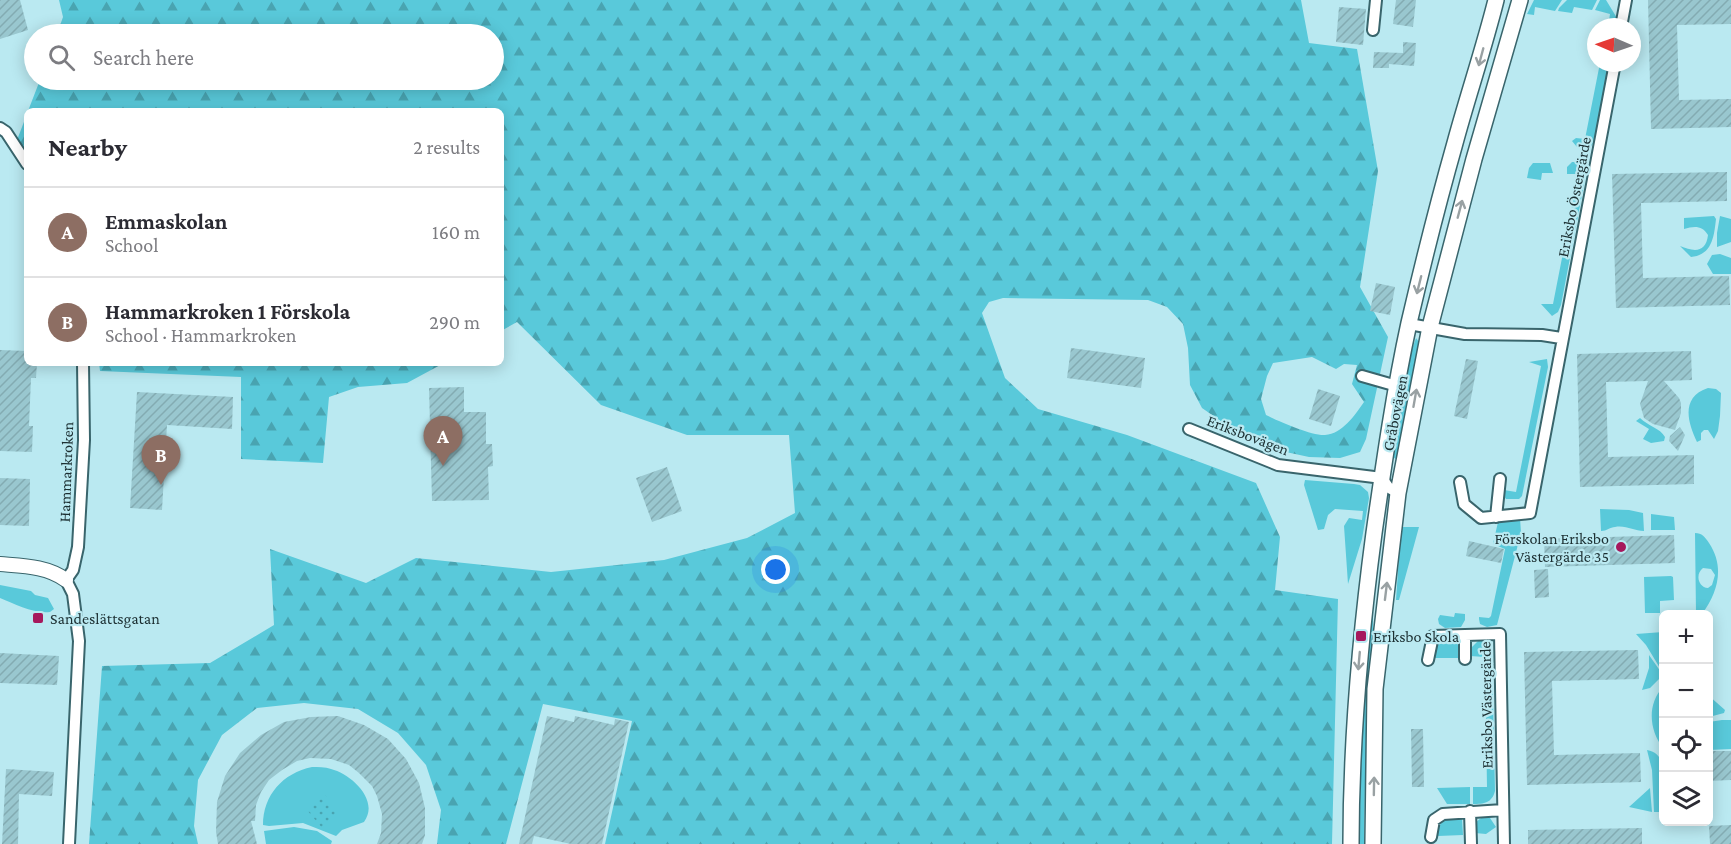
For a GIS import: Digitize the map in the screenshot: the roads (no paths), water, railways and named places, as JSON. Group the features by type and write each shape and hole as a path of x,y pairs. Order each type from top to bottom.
{"main road":[{"name":"Gråbovägen","path":"1351,844 1352,773 1358,668 1382,478 1397,386 1409,324 1454,144 1477,72 1496,0"},
{"name":"Gråbovägen","path":"1373,844 1375,689 1398,493 1430,327 1474,159 1520,0"}],"street":[{"path":"1373,30 1376,0"},
{"path":"1623,18 1626,0"},
{"name":"Eriksbo Östergärde","path":"1460,482 1464,504 1481,519 1530,513 1613,72"},
{"path":"0,128 6,132 24,159"},
{"path":"1409,324 1465,334 1542,335 1562,338"},
{"name":"Hammarkroken","path":"66,580 73,570 78,547 84,440 83,366"},
{"path":"1362,376 1397,386"},
{"name":"Eriksbovägen","path":"1189,429 1278,465 1382,478"},
{"path":"1382,478 1389,488 1398,493"},
{"path":"1496,517 1500,479"},
{"path":"0,564 55,572 66,580 73,594 80,641 69,844"},
{"name":"Eriksbo Västergärde","path":"1428,660 1433,636 1500,634 1504,844"},
{"name":"Eriksbo Västergärde","path":"1465,635 1465,659"},
{"path":"1431,837 1434,820 1443,814 1503,810"},
{"path":"1470,811 1471,844"}],"place":[{"name":"Emmaskolan","path":"443,466"},
{"name":"Hammarkroken 1 Förskola","path":"161,485"},
{"name":"Förskolan Eriksbo Västergärde 35","path":"1621,547"},
{"name":"Sandeslättsgatan","path":"38,618"},
{"name":"Eriksbo Skola","path":"1361,636"}]}
